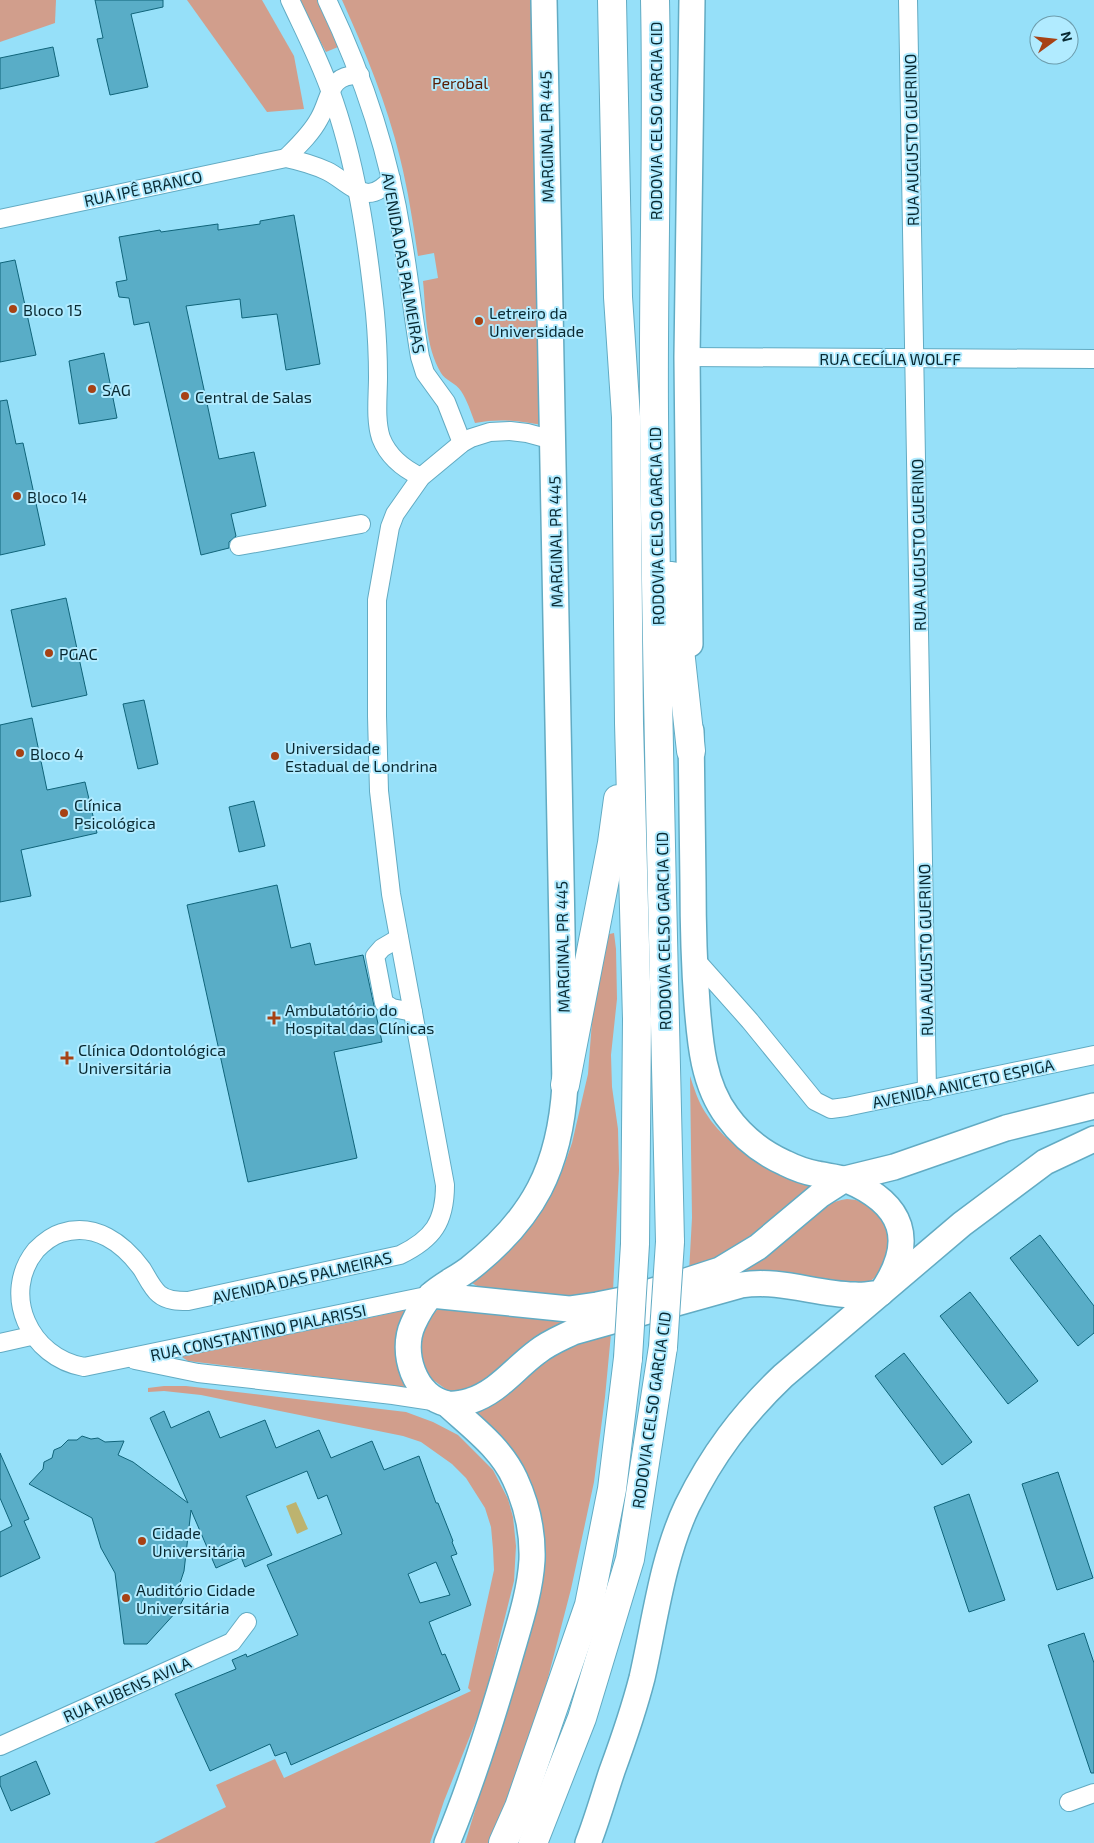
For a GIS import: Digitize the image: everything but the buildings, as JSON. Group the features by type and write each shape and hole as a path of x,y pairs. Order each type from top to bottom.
{"highway":[{"path":"596,0 606,113 618,297"},
{"name":"RODOVIA CELSO GARCIA CID","path":"503,1843 519,1807 589,1605 612,1489 628,1358 635,1244 637,1019 630,723 626,417 618,297 612,0"},
{"name":"RODOVIA CELSO GARCIA CID","path":"533,1843 582,1718 630,1559 663,1347 670,1242 659,768 654,409 655,0"},
{"path":"656,68 663,0"},
{"path":"654,409 691,751"},
{"path":"565,1084 612,843 630,723"}],"main road":[{"name":"MARGINAL PR 445","path":"431,1295 467,1271 498,1245 517,1224 535,1197 548,1170 557,1145 563,1117 565,1084 544,0"},
{"path":"692,0 687,357 691,751 694,958 703,1055 713,1090 725,1114 753,1144 801,1170 845,1180 882,1200 897,1221 901,1239 900,1257 892,1278 882,1293"},
{"path":"447,1843 490,1726 518,1630 532,1561 531,1529 525,1504 515,1478 504,1460 491,1444 447,1404 428,1394 422,1388 411,1369 407,1347 413,1324 431,1295 569,1309 622,1300 720,1270 758,1247 820,1195 845,1180 894,1167 1006,1128 1094,1106"},
{"path":"588,1843 641,1679 670,1552 686,1508 703,1476 735,1426 783,1376 962,1224 1045,1162 1094,1139"},
{"path":"447,1404 469,1401 489,1393 537,1352 553,1341 574,1332 741,1285 772,1283 842,1294 882,1293"}],"street":[{"name":"AVENIDA DAS PALMEIRAS","path":"290,0 312,46 330,91 350,156 371,275 378,348 378,408 381,436 386,448 394,457 407,469 421,477"},
{"name":"AVENIDA DAS PALMEIRAS","path":"84,1367 70,1365 51,1355 31,1336 20,1319 15,1302 17,1278 20,1268 45,1241 61,1233 78,1230 101,1233 131,1255 159,1294 179,1301 198,1300 400,1255 425,1240 441,1218 445,1203 445,1185 391,894 380,792 377,716 377,600 390,527 395,514 421,477 462,443 446,402 425,373 420,357 402,235 391,179 376,123 360,76 327,0"},
{"name":"RUA AUGUSTO GUERINO","path":"908,0 927,1091"},
{"path":"286,158 312,131 320,118 330,91 341,78 348,75 360,76"},
{"path":"286,158 307,163 328,172 357,190 366,193 382,188 391,179"},
{"name":"RUA IPÊ BRANCO","path":"0,219 286,158"},
{"name":"RUA CECÍLIA WOLFF","path":"687,357 1094,359"},
{"path":"462,443 490,432 510,431 527,432 552,440"},
{"path":"239,546 360,524"},
{"path":"399,938 382,948 374,956 384,1003 392,1008 413,1012"},
{"name":"AVENIDA ANICETO ESPIGA","path":"694,958 750,1021 809,1095 831,1109 927,1091 1094,1055"},
{"name":"RUA CONSTANTINO PIALARISSI","path":"84,1367 431,1295"},
{"path":"0,1343 31,1336"},
{"path":"128,1359 198,1373 393,1395 447,1404"},
{"name":"RUA RUBENS AVILA","path":"0,1746 232,1642 247,1622"},
{"path":"1069,1802 1094,1793"}],"green space":[{"path":"0,0 56,0 55,23 0,42"},
{"path":"187,0 262,0 294,56 304,109 267,112"},
{"path":"298,0 317,0 338,47 326,52"},
{"name":"Perobal","path":"342,0 537,0 546,426 510,421 475,423 461,391 441,373 436,363 427,328 423,281 438,278 434,253 418,256 408,194 395,138 375,78"},
{"path":"614,933 617,999 611,1055 612,1087 618,1129 619,1170 613,1291 579,1298 559,1299 518,1295 479,1287 472,1283 472,1281 508,1252 523,1236 541,1212 564,1166 572,1143 588,1074 594,995 605,935"},
{"path":"690,1076 703,1108 726,1138 766,1165 813,1187 750,1242 689,1272 692,1218"},
{"path":"847,1199 856,1200 873,1208 885,1222 891,1243 880,1273 867,1284 732,1274 780,1245 810,1217 827,1205"},
{"path":"447,1306 570,1319 486,1384 457,1392 447,1390 429,1377 419,1357 420,1334 430,1317 437,1310"},
{"path":"405,1310 407,1312 412,1388 188,1361 179,1355 346,1323"},
{"path":"611,1334 594,1482 571,1589 543,1697 499,1825 489,1843 465,1843 525,1648 543,1557 472,1412 497,1402 534,1368 569,1345"},
{"path":"186,1386 406,1412 433,1422 458,1435 493,1470 508,1499 513,1517 516,1546 514,1581 484,1701 444,1801 430,1843 154,1843 226,1807 216,1785 275,1759 284,1778 471,1691 468,1688 494,1570 491,1527 485,1508 466,1478 452,1464 421,1442 403,1436 201,1395 164,1391 148,1392 148,1388"}],"shaded area":[{"path":"296,1502 308,1529 297,1534 286,1506"}],"place":[{"name":"Bloco 15","path":"13,309"},
{"name":"Letreiro da Universidade","path":"479,321"},
{"name":"SAG","path":"92,389"},
{"name":"Central de Salas","path":"185,396"},
{"name":"Bloco 14","path":"17,496"},
{"name":"PGAC","path":"49,653"},
{"name":"Bloco 4","path":"20,753"},
{"name":"Universidade Estadual de Londrina","path":"275,756"},
{"name":"Clínica Psicológica","path":"64,813"},
{"name":"Ambulatório do Hospital das Clínicas","path":"274,1018"},
{"name":"Clínica Odontológica Universitária","path":"67,1058"},
{"name":"Cidade Universitária","path":"142,1541"},
{"name":"Auditório Cidade Universitária","path":"126,1598"}]}
